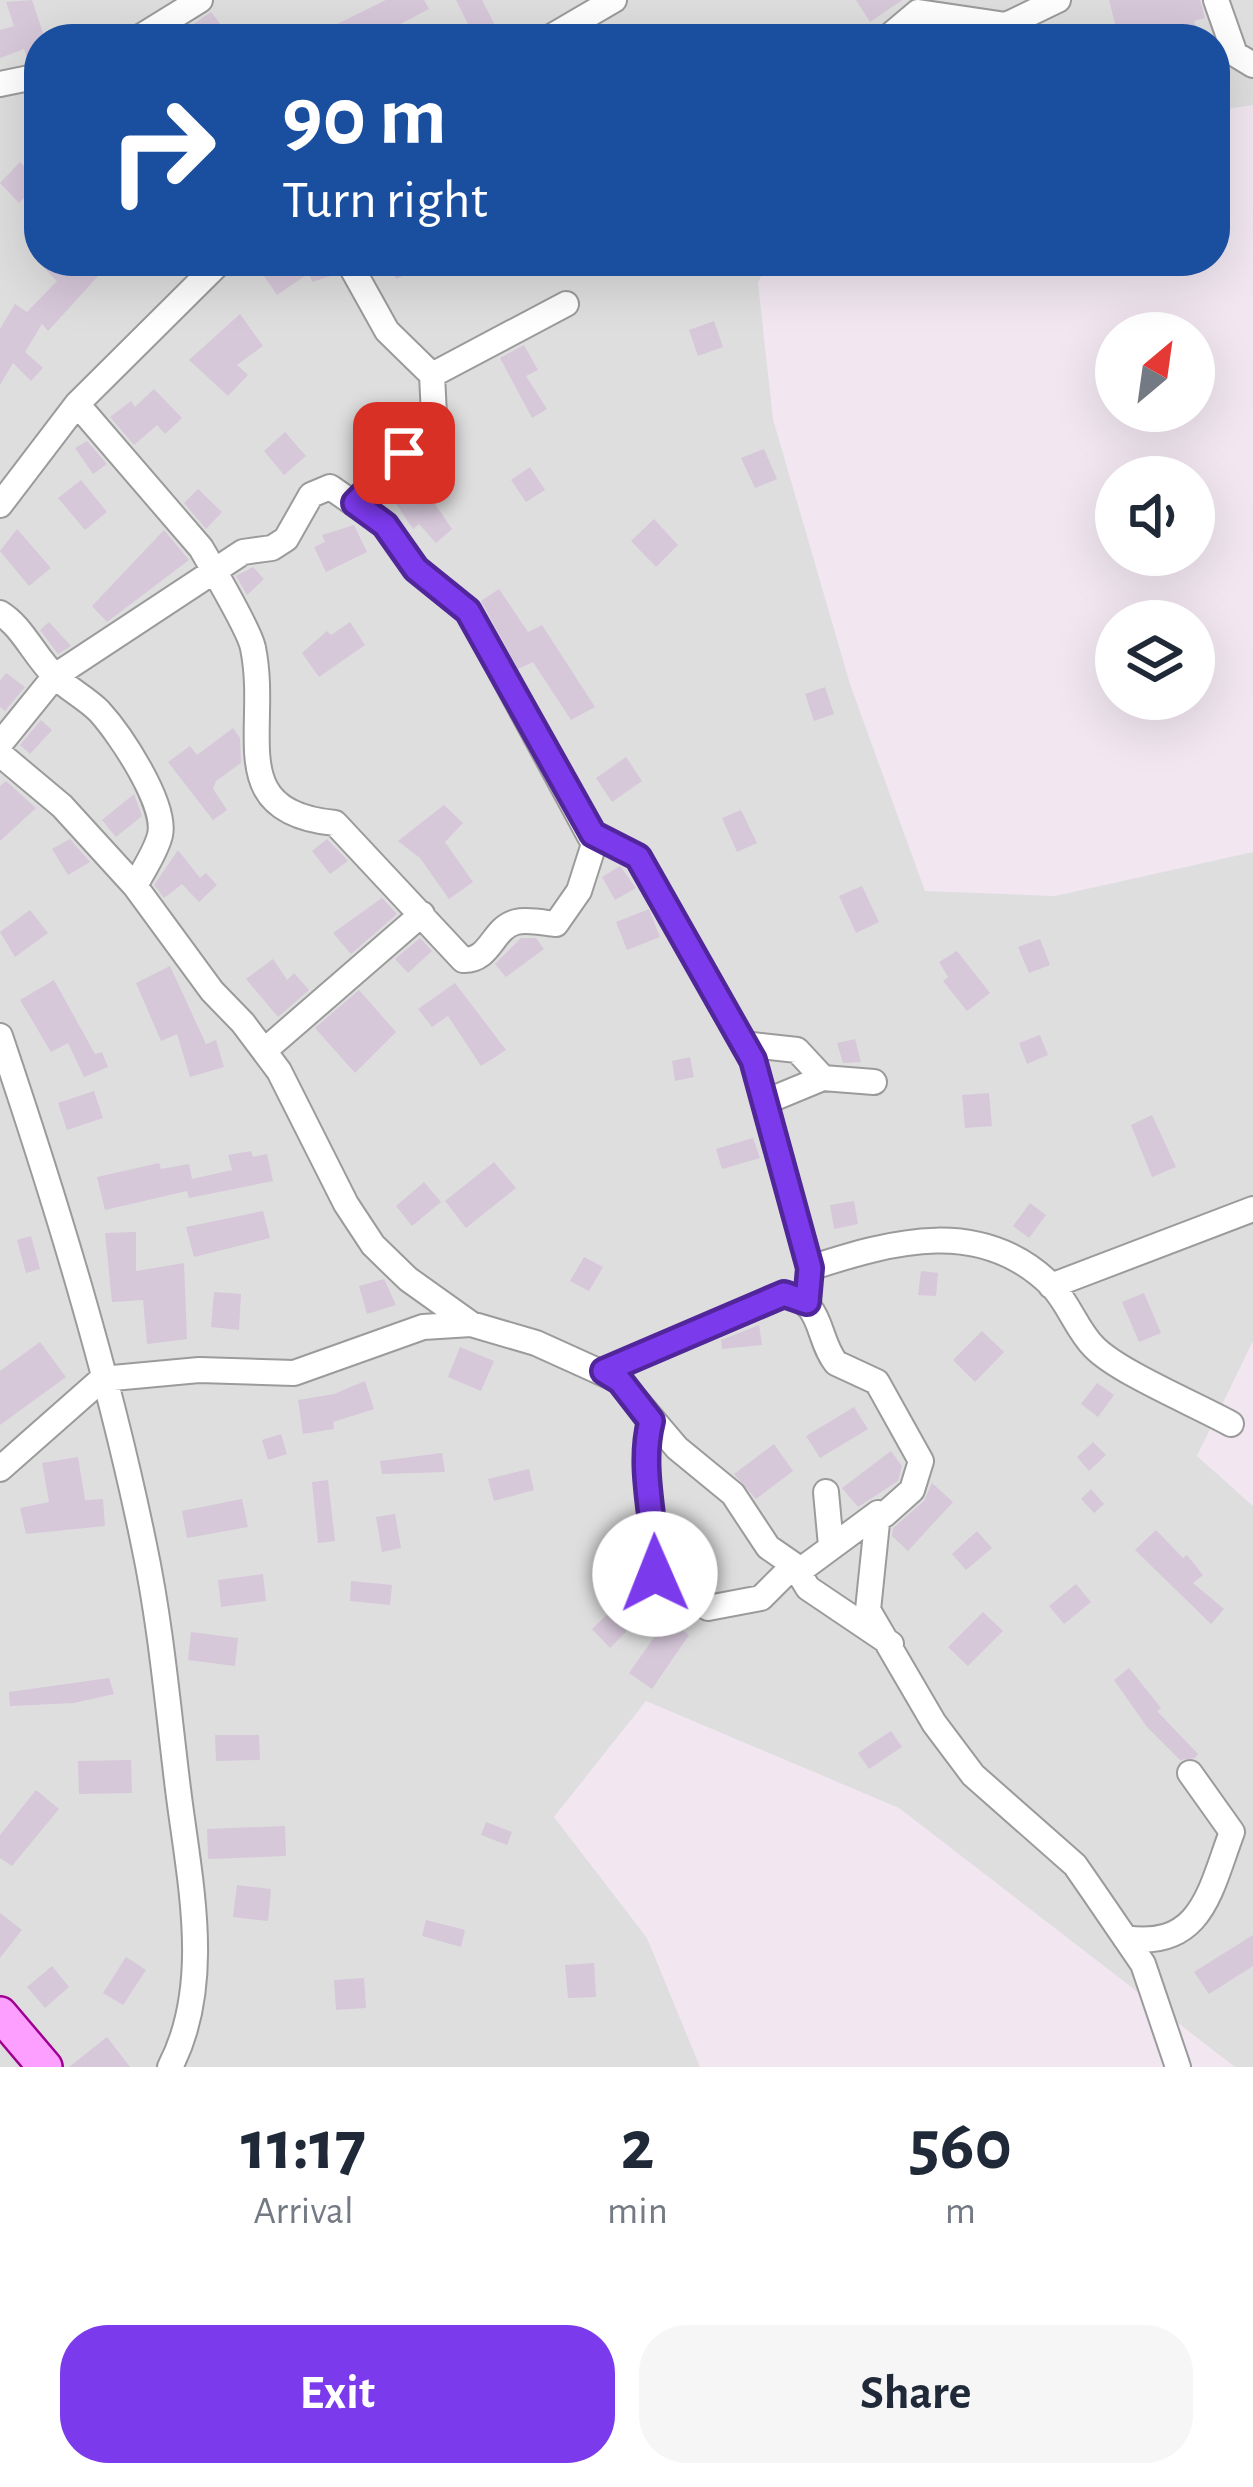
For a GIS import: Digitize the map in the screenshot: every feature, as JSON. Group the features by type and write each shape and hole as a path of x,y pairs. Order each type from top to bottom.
{"main road":[{"path":"0,2014 45,2067"}],"street":[{"path":"161,24 200,0"},
{"path":"573,24 614,0"},
{"path":"1008,24 1058,0"},
{"path":"904,24 918,12 999,24"},
{"path":"1230,40 1235,54 1253,65"},
{"path":"0,505 77,404 206,276"},
{"path":"355,503 429,428 434,415 432,375 387,332 356,276"},
{"path":"432,375 566,304"},
{"path":"77,404 214,571 253,645 262,787 271,802 302,820 335,824 463,960 472,960 491,947 499,933 516,922 556,924 579,891 593,834"},
{"path":"0,744 55,676 243,552 272,548 286,539 311,495 322,487 385,525 416,569 468,611 593,834 638,857 743,1044 765,1102 810,1268 807,1302 831,1358 877,1382 920,1450 912,1490 884,1515 878,1513"},
{"path":"0,613 13,621 23,641 55,676 98,710 130,752 155,805 160,838 135,886"},
{"path":"0,754 62,806 135,886 264,1051 373,1245 471,1324 604,1371 620,1381 651,1421 717,1477 768,1547 796,1569 808,1588 891,1644"},
{"path":"264,1051 422,914"},
{"path":"0,1036 102,1379 145,1547 186,1856 196,1977 193,2006 170,2067"},
{"path":"743,1044 797,1050 823,1078"},
{"path":"765,1102 823,1078 874,1082"},
{"path":"1051,1286 1253,1209"},
{"path":"810,1268 890,1242 961,1239 991,1245 1051,1286 1096,1349 1231,1424"},
{"path":"604,1371 784,1294 807,1302"},
{"path":"423,1327 435,1298"},
{"path":"0,1469 102,1379 199,1370 294,1373 423,1327 471,1324"},
{"path":"640,1611 655,1574 645,1443 651,1421"},
{"path":"826,1492 831,1546"},
{"path":"709,1608 761,1598 878,1513"},
{"path":"878,1513 868,1610 934,1723 974,1775 1075,1864 1143,1964 1178,2067"},
{"path":"1125,1938 1152,1942 1175,1936 1205,1906 1232,1832 1190,1773"}],"shaded area":[{"path":"0,0 1253,0 1253,105 1230,109 1230,24 24,24 24,276 761,276 758,283 773,419 850,684 925,891 1055,896 1253,852 1253,1341 1197,1456 1253,1506 1253,2067 1235,2067 899,1808 646,1701 554,1817 647,1938 700,2067 0,2067"}],"building":[{"path":"32,0 40,24 24,24 24,49 0,58 0,30 14,26 6,2"},
{"path":"386,0 424,0 429,9 400,24 337,24"},
{"path":"456,0 482,0 494,24 468,24"},
{"path":"856,0 902,0 870,22"},
{"path":"1109,0 1200,0 1205,18 1195,24 1115,24"},
{"path":"211,12 220,24 194,24"},
{"path":"20,162 24,166 24,198 19,203 0,183"},
{"path":"52,276 98,276 48,331 42,324 25,352 43,368 31,381 13,363 0,385 0,329 15,304 27,312 57,281"},
{"path":"264,276 305,276 277,295"},
{"path":"240,314 263,346 237,365 248,375 228,396 189,360"},
{"path":"714,321 723,347 698,356 689,330"},
{"path":"524,345 538,370 526,376 547,409 532,418 500,358"},
{"path":"154,389 182,418 165,434 157,425 134,445 110,417 131,401 135,407"},
{"path":"285,432 306,456 284,475 264,451"},
{"path":"87,441 107,464 93,474 75,448"},
{"path":"764,449 777,479 755,488 741,458"},
{"path":"530,467 545,490 526,502 511,480"},
{"path":"411,469 452,529 436,543 419,524 413,529 389,493"},
{"path":"81,480 107,512 85,530 58,498"},
{"path":"198,489 222,512 206,529 184,503"},
{"path":"654,519 678,545 656,567 631,541"},
{"path":"354,525 367,552 326,572 314,547 325,542 322,535"},
{"path":"17,529 51,568 29,586 0,551"},
{"path":"164,530 189,560 107,622 92,606"},
{"path":"253,567 264,579 247,595 236,576"},
{"path":"499,589 528,632 542,625 595,707 571,720 533,662 518,669 481,601"},
{"path":"49,622 71,646 58,654 40,630"},
{"path":"350,622 365,645 319,677 302,653 327,631 331,635"},
{"path":"6,673 25,687 5,711 0,707 0,681"},
{"path":"825,687 834,714 814,721 805,694"},
{"path":"41,720 52,730 30,754 20,745"},
{"path":"233,728 240,738 241,763 216,781 213,789 227,810 213,820 168,762 190,746 197,755"},
{"path":"626,757 642,781 612,802 596,778"},
{"path":"6,781 36,808 0,841 0,786"},
{"path":"134,794 142,816 116,837 102,820"},
{"path":"444,805 463,823 445,842 473,882 449,899 420,858 398,841"},
{"path":"741,810 757,843 737,852 722,818"},
{"path":"70,839 90,862 68,875 52,849"},
{"path":"327,839 348,861 330,874 312,851"},
{"path":"178,850 200,878 206,873 217,885 199,902 182,884 164,898 154,885"},
{"path":"620,866 636,888 615,900 602,877"},
{"path":"862,886 879,922 856,933 839,896"},
{"path":"382,898 397,914 351,954 333,933"},
{"path":"649,909 660,937 627,950 616,922"},
{"path":"30,910 48,933 15,957 0,932"},
{"path":"420,938 432,951 408,973 395,959"},
{"path":"521,938 536,938 544,949 506,977 495,964"},
{"path":"1040,939 1050,965 1029,973 1018,947"},
{"path":"957,951 990,993 967,1011 943,981 948,977 939,962"},
{"path":"273,959 287,980 294,973 309,990 278,1017 246,979"},
{"path":"170,966 206,1044 216,1040 224,1067 190,1077 177,1034 161,1041 136,983"},
{"path":"54,980 95,1054 102,1052 108,1067 84,1077 68,1043 51,1052 20,1000"},
{"path":"455,983 506,1050 481,1066 448,1016 432,1027 418,1009"},
{"path":"359,990 396,1032 355,1073 315,1028"},
{"path":"1040,1035 1048,1055 1027,1064 1019,1043"},
{"path":"855,1039 861,1062 843,1063 837,1043"},
{"path":"690,1057 694,1077 675,1081 672,1061"},
{"path":"94,1091 103,1118 67,1130 58,1103"},
{"path":"989,1093 992,1126 965,1128 962,1095"},
{"path":"1152,1115 1176,1167 1152,1177 1131,1125"},
{"path":"753,1138 760,1158 722,1169 716,1149"},
{"path":"251,1151 253,1157 267,1154 273,1181 189,1198 187,1191 105,1210 97,1177 159,1163 161,1169 189,1164 192,1179 232,1170 228,1155"},
{"path":"494,1162 516,1188 466,1228 445,1201"},
{"path":"424,1182 441,1202 412,1226 396,1206"},
{"path":"854,1201 858,1224 834,1229 830,1205"},
{"path":"1030,1203 1046,1215 1029,1238 1013,1226"},
{"path":"263,1211 270,1238 194,1257 186,1227"},
{"path":"136,1232 136,1271 184,1263 187,1339 147,1344 143,1300 112,1302 105,1233"},
{"path":"31,1236 40,1269 26,1273 17,1240"},
{"path":"584,1257 603,1267 589,1291 570,1281"},
{"path":"921,1271 938,1273 936,1296 918,1295"},
{"path":"384,1279 396,1305 367,1314 359,1286"},
{"path":"214,1292 241,1294 239,1330 211,1327"},
{"path":"1144,1293 1161,1333 1139,1342 1122,1302"},
{"path":"759,1325 762,1345 722,1349 721,1340"},
{"path":"982,1331 1004,1352 975,1382 953,1360"},
{"path":"40,1342 66,1377 0,1425 0,1371"},
{"path":"460,1347 494,1361 481,1391 448,1377"},
{"path":"365,1381 374,1409 333,1422 334,1429 303,1434 298,1400 334,1394"},
{"path":"1097,1383 1114,1395 1098,1417 1081,1404"},
{"path":"854,1407 868,1429 820,1458 806,1436"},
{"path":"281,1434 287,1454 268,1460 262,1440"},
{"path":"1093,1442 1106,1455 1089,1471 1077,1457"},
{"path":"774,1444 793,1471 756,1499 734,1474"},
{"path":"891,1451 902,1466 898,1481 858,1507 842,1488"},
{"path":"442,1453 445,1472 382,1474 380,1461"},
{"path":"78,1457 85,1500 103,1499 105,1526 26,1534 20,1508 49,1502 42,1463"},
{"path":"529,1469 534,1490 494,1501 488,1479"},
{"path":"328,1480 335,1541 318,1543 312,1482"},
{"path":"932,1483 953,1502 908,1551 892,1536 893,1528 924,1501"},
{"path":"1091,1489 1104,1504 1094,1513 1081,1499"},
{"path":"242,1499 248,1527 187,1538 182,1511"},
{"path":"395,1514 401,1548 382,1552 376,1517"},
{"path":"1156,1530 1183,1558 1187,1555 1203,1575 1193,1583 1224,1609 1211,1624 1135,1550"},
{"path":"977,1531 992,1548 966,1570 952,1554"},
{"path":"263,1574 266,1601 221,1607 218,1580"},
{"path":"696,1579 706,1590 675,1619 670,1615"},
{"path":"351,1581 392,1585 390,1605 350,1601"},
{"path":"1076,1584 1091,1602 1064,1624 1049,1606"},
{"path":"983,1612 1003,1631 968,1666 948,1647"},
{"path":"609,1613 627,1631 610,1648 592,1629"},
{"path":"667,1619 689,1635 652,1689 629,1673"},
{"path":"191,1632 238,1638 235,1666 188,1660"},
{"path":"1129,1668 1161,1708 1157,1711 1198,1754 1195,1758 1180,1760 1147,1727 1114,1680"},
{"path":"109,1678 114,1694 74,1703 10,1706 9,1692"},
{"path":"891,1731 902,1747 869,1769 858,1753"},
{"path":"215,1735 259,1735 260,1760 216,1761"},
{"path":"131,1760 132,1793 79,1794 78,1761"},
{"path":"36,1790 59,1809 12,1866 0,1858 0,1835"},
{"path":"486,1822 512,1832 507,1845 481,1835"},
{"path":"285,1826 286,1856 208,1859 207,1829"},
{"path":"237,1885 271,1889 268,1921 233,1917"},
{"path":"0,1913 22,1930 0,1958"},
{"path":"426,1920 465,1930 461,1947 422,1936"},
{"path":"1253,1935 1253,1966 1209,1994 1194,1972"},
{"path":"126,1957 146,1970 123,2005 103,1993"},
{"path":"594,1963 596,1997 568,1998 565,1965"},
{"path":"52,1966 69,1987 45,2008 27,1987"},
{"path":"364,1978 366,2008 336,2010 334,1980"},
{"path":"107,2037 130,2067 69,2067"}],"route":[{"path":"404,453 355,503 385,525 416,569 468,611 593,834 638,857 753,1060 810,1268 807,1302 784,1294 604,1371 620,1381 651,1421 645,1443 657,1532 655,1574"}]}
